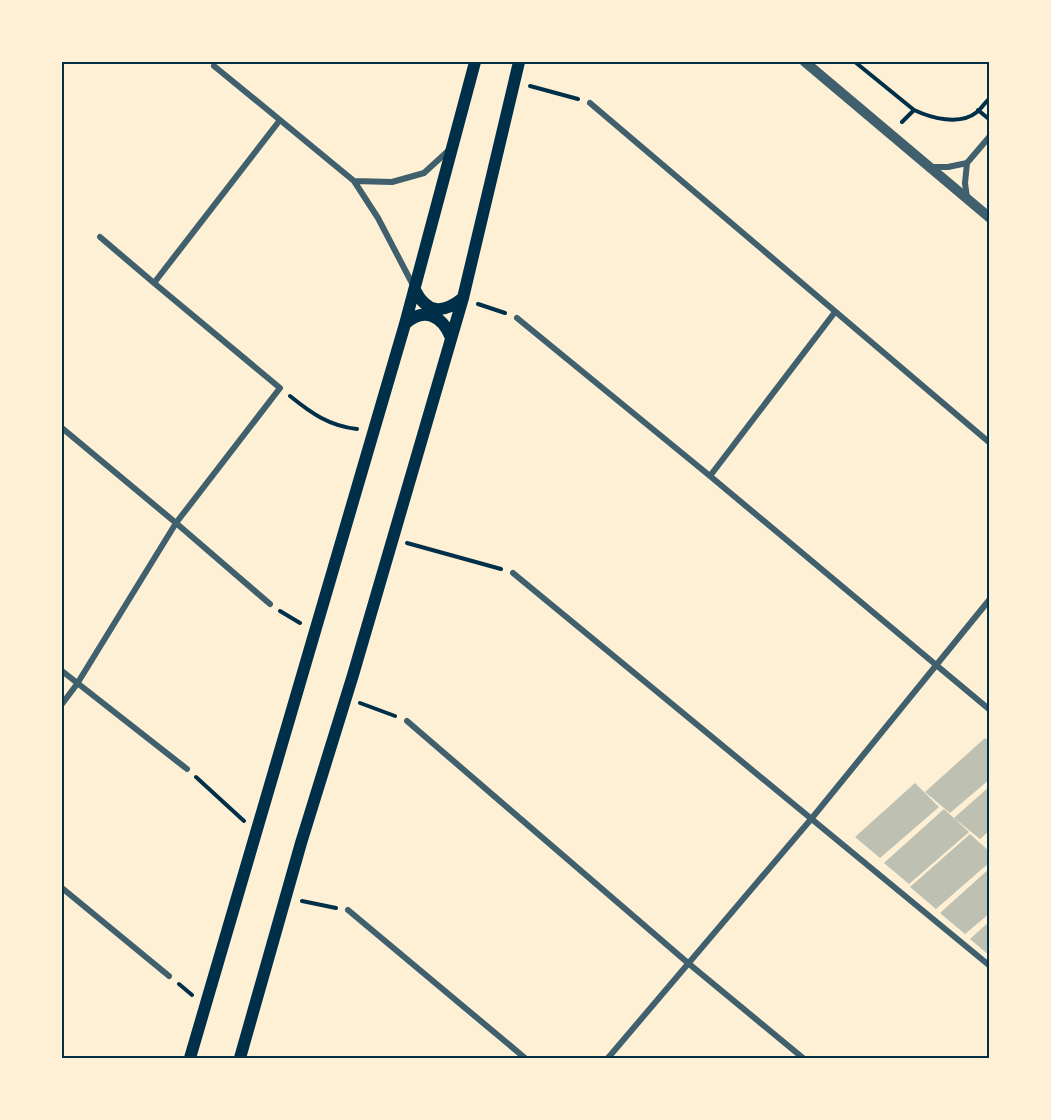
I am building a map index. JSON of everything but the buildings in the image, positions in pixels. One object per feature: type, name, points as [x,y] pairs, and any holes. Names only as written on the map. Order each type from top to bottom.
[{"type":"main road","points":[[190,1059],[415,290],[476,62]]},
{"type":"main road","points":[[240,1059],[463,298],[519,62]]},
{"type":"main road","points":[[415,290],[425,304],[440,310],[448,309],[463,298]]},
{"type":"main road","points":[[405,324],[421,314],[434,316],[445,325],[451,338]]},
{"type":"street","points":[[805,62],[990,218]]},
{"type":"street","points":[[214,66],[354,181],[378,218],[415,290]]},
{"type":"street","points":[[590,103],[990,443]]},
{"type":"street","points":[[154,284],[280,120]]},
{"type":"street","points":[[968,200],[965,183],[967,163],[990,136]]},
{"type":"street","points":[[354,181],[392,182],[424,173],[454,145]]},
{"type":"street","points":[[926,165],[948,167],[967,163]]},
{"type":"street","points":[[62,704],[77,684],[177,523],[280,388],[100,237]]},
{"type":"street","points":[[710,476],[835,312]]},
{"type":"street","points":[[517,318],[990,710]]},
{"type":"street","points":[[62,428],[270,604]]},
{"type":"street","points":[[513,573],[990,966]]},
{"type":"street","points":[[608,1059],[812,818],[990,599]]},
{"type":"street","points":[[62,671],[187,769]]},
{"type":"street","points":[[407,721],[803,1059]]},
{"type":"street","points":[[62,888],[169,976]]},
{"type":"street","points":[[348,910],[525,1059]]},
{"type":"path","points":[[855,62],[923,115],[952,120],[966,117],[978,110],[990,98]]},
{"type":"path","points":[[514,81],[590,103]]},
{"type":"path","points":[[978,110],[990,120]]},
{"type":"path","points":[[463,298],[517,318]]},
{"type":"path","points":[[280,388],[315,416],[346,428],[374,431]]},
{"type":"path","points":[[392,538],[513,573]]},
{"type":"path","points":[[270,604],[314,633]]},
{"type":"path","points":[[346,697],[407,721]]},
{"type":"path","points":[[187,769],[256,832]]},
{"type":"path","points":[[286,898],[348,910]]},
{"type":"path","points":[[169,976],[205,1006]]}]
